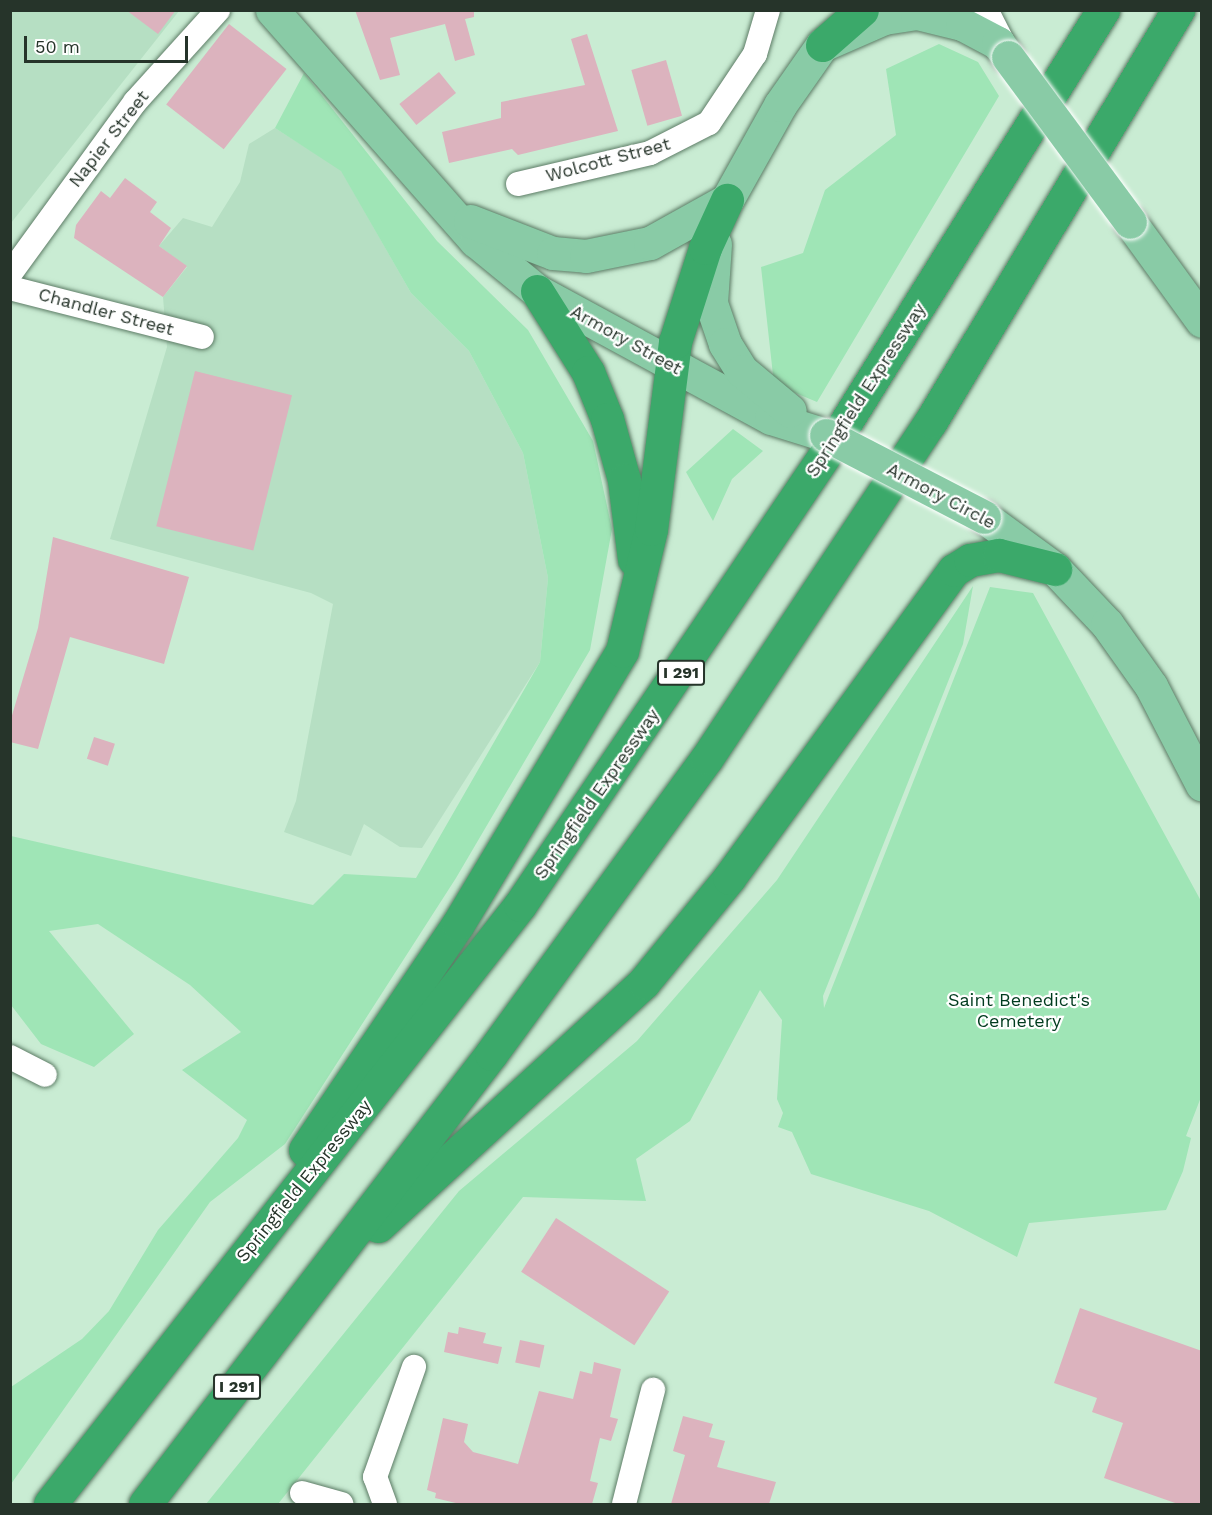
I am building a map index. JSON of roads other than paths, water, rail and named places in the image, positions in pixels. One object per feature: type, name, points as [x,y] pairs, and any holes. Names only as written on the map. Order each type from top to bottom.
[{"type":"highway","points":[[829,31],[862,10]]},
{"type":"highway","name":"Springfield Expressway","points":[[50,1504],[472,968],[652,715],[898,341],[1103,10]]},
{"type":"highway","name":"I 291","points":[[146,1504],[328,1269],[616,885],[757,684],[937,411],[1178,10]]},
{"type":"highway","points":[[209,1300],[531,806],[622,651],[651,529],[670,364],[724,208]]},
{"type":"highway","points":[[537,291],[588,372],[607,419],[634,535],[635,597]]},
{"type":"highway","points":[[328,1269],[644,982],[729,878],[954,570],[970,560],[999,555],[1055,569]]},
{"type":"main road","name":"Armory Street","points":[[272,10],[368,126],[476,241],[537,291],[670,364],[826,435]]},
{"type":"main road","points":[[981,10],[1003,50],[1202,321]]},
{"type":"main road","points":[[784,415],[742,371],[713,315],[709,289],[724,208],[780,105],[829,31],[917,13],[954,21],[1003,50]]},
{"type":"main road","name":"Armory Street","points":[[449,210],[497,235],[586,256],[650,243],[724,208]]},
{"type":"main road","name":"Armory Circle","points":[[826,435],[984,517],[1055,569],[1095,609],[1141,670],[1202,785]]},
{"type":"street","name":"Napier Street","points":[[10,274],[135,102],[218,10]]},
{"type":"street","name":"Wolcott Street","points":[[518,184],[650,153],[709,123],[755,54],[768,10]]},
{"type":"street","name":"Chandler Street","points":[[10,288],[202,337]]},
{"type":"street","points":[[10,1057],[45,1075]]},
{"type":"street","points":[[385,1504],[375,1478],[414,1367]]},
{"type":"street","points":[[624,1504],[653,1390]]},
{"type":"street","points":[[302,1493],[340,1504]]},
{"type":"park label","name":"Saint Benedict's Cemetery","points":[[1019,1011]]}]
